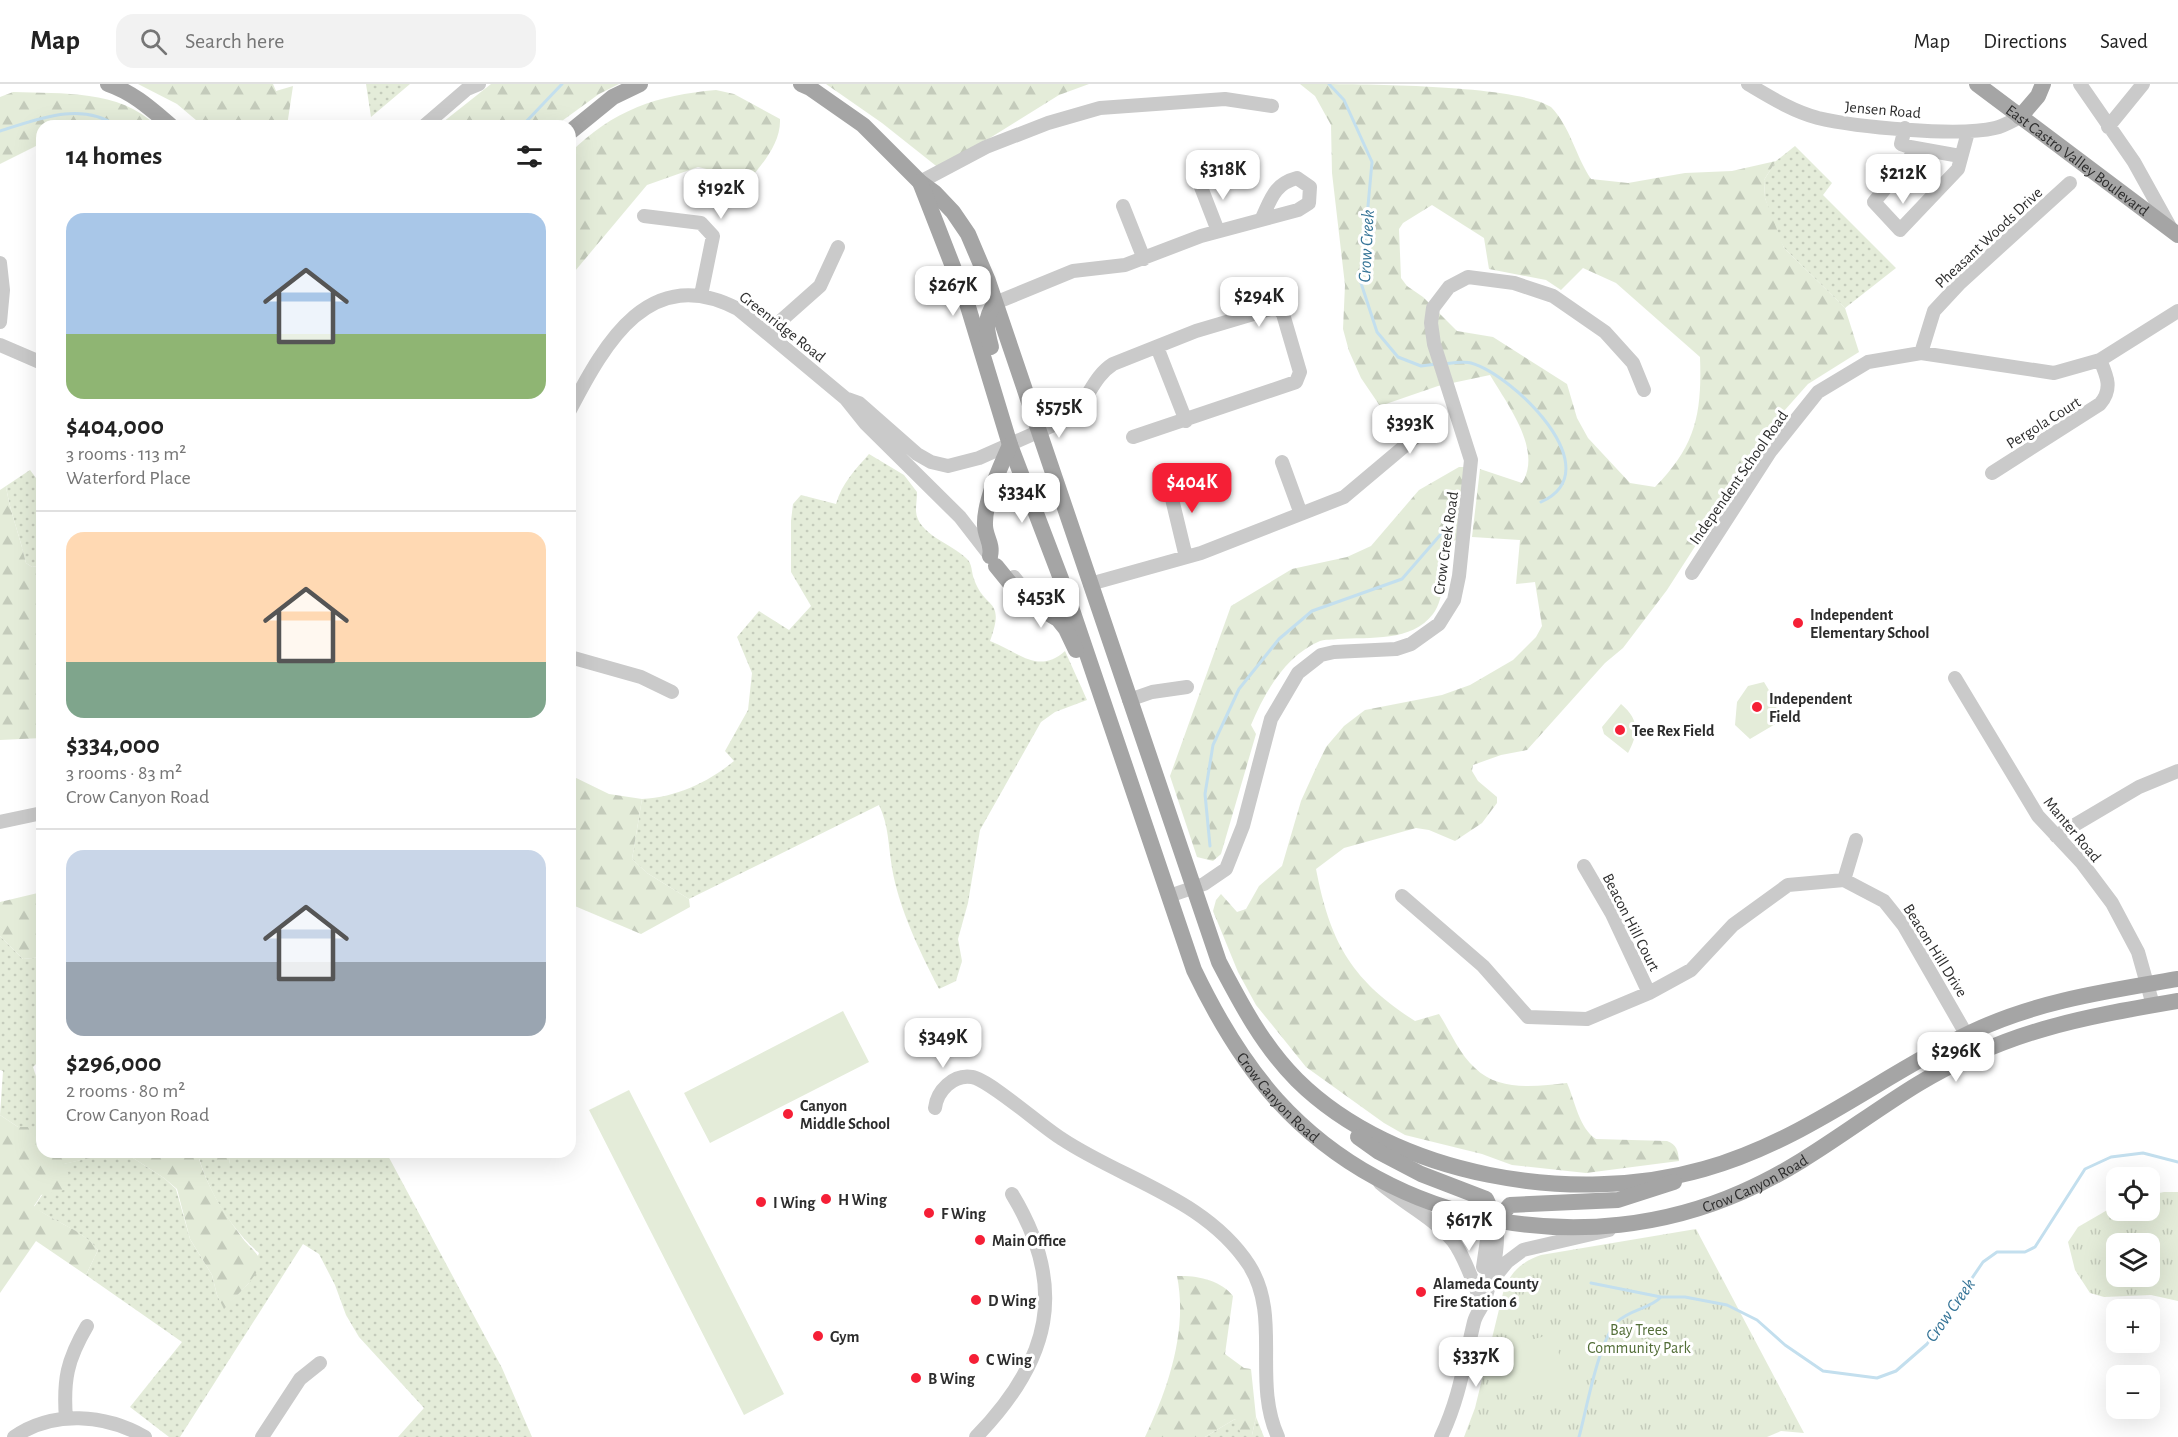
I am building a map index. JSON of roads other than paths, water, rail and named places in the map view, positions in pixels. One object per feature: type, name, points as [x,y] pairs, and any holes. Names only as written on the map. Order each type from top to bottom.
[{"type":"main road","points":[[108,84],[125,90],[164,120]]},
{"type":"main road","points":[[576,127],[613,97],[640,84]]},
{"type":"main road","name":"Crow Canyon Road","points":[[801,84],[863,125],[947,206],[968,234],[995,303],[1219,962],[1248,1016],[1284,1066],[1330,1107],[1372,1135],[1400,1148],[1461,1169],[1538,1183],[1605,1183],[1702,1170],[1792,1136],[1968,1034],[2009,1016],[2055,1002],[2178,979]]},
{"type":"main road","name":"East Castro Valley Boulevard","points":[[1977,84],[2175,232]]},
{"type":"main road","points":[[2020,117],[2038,96],[2043,84]]},
{"type":"main road","name":"Crow Canyon Road","points":[[920,182],[966,300],[1010,445],[1066,592],[1194,970],[1234,1045],[1263,1083],[1294,1118],[1339,1154],[1372,1175],[1427,1201],[1496,1221],[1530,1227],[1566,1229],[1634,1224],[1694,1209],[1743,1192],[1791,1167],[1919,1084],[1977,1053],[2057,1023],[2178,1001]]},
{"type":"main road","points":[[936,225],[954,250],[976,294],[995,303],[987,315],[985,328],[994,357],[988,373]]},
{"type":"main road","points":[[1010,445],[1001,463],[985,517],[985,531],[991,542],[993,561],[1022,598],[1058,619],[1066,629],[1084,667],[1098,688]]},
{"type":"main road","points":[[1066,592],[1090,584]]},
{"type":"main road","points":[[1330,1107],[1345,1128],[1379,1152],[1421,1174],[1485,1199],[1496,1221],[1510,1205],[1618,1200],[1655,1190],[1702,1170]]},
{"type":"street","points":[[431,120],[467,89],[479,84]]},
{"type":"street","name":"Jensen Road","points":[[1748,84],[1782,105],[1817,118],[1865,125],[1968,132],[1997,128],[2020,117]]},
{"type":"street","points":[[2080,84],[2134,162],[2175,232]]},
{"type":"street","points":[[2108,127],[2143,84]]},
{"type":"street","points":[[920,182],[986,147],[1048,123],[1100,108],[1225,99],[1272,106]]},
{"type":"street","points":[[1905,128],[1901,144],[1960,156]]},
{"type":"street","points":[[1910,147],[1912,156],[1874,202],[1900,231],[1958,169],[1968,132]]},
{"type":"street","points":[[1199,182],[1218,231]]},
{"type":"street","name":"Pheasant Woods Drive","points":[[1921,353],[1934,310],[1960,283],[2070,183]]},
{"type":"street","points":[[1123,206],[1144,259]]},
{"type":"street","points":[[644,216],[701,223],[708,228],[712,236],[701,295]]},
{"type":"street","points":[[995,303],[1073,271],[1108,268],[1144,259],[1218,231],[1262,218]]},
{"type":"street","points":[[767,333],[820,286],[838,247]]},
{"type":"street","points":[[0,263],[3,290],[0,322]]},
{"type":"street","name":"Crow Creek Road","points":[[1168,896],[1215,879],[1226,868],[1243,826],[1271,719],[1298,673],[1321,655],[1396,648],[1411,644],[1439,624],[1454,600],[1459,576],[1471,460],[1434,344],[1431,323],[1433,308],[1449,287],[1468,277],[1514,283],[1553,296],[1605,332],[1633,363],[1644,390]]},
{"type":"street","name":"Greenridge Road","points":[[576,398],[592,367],[611,340],[639,311],[674,295],[701,295],[719,299],[738,309],[845,398],[865,423],[960,517],[993,561],[1010,572],[1030,593],[1040,597],[1066,592]]},
{"type":"street","name":"Greenridge Road","points":[[845,398],[859,403],[917,454],[931,462],[959,465],[1010,445],[1071,416],[1080,408],[1105,369],[1196,331],[1277,307],[1283,314],[1300,372],[1296,382],[1186,421]]},
{"type":"street","name":"Independent School Road","points":[[1692,573],[1770,452],[1818,392],[1868,362],[1921,353],[2055,373],[2100,360],[2178,310]]},
{"type":"street","points":[[0,345],[36,360]]},
{"type":"street","points":[[1133,437],[1186,421],[1157,347]]},
{"type":"street","name":"Pergola Court","points":[[1992,473],[2100,404],[2107,393],[2108,384],[2100,360]]},
{"type":"street","points":[[1090,584],[1186,557],[1344,497],[1413,439]]},
{"type":"street","points":[[1282,462],[1301,514]]},
{"type":"street","points":[[1167,478],[1186,557]]},
{"type":"street","points":[[576,659],[641,677],[672,692]]},
{"type":"street","name":"Manter Road","points":[[1956,678],[2038,816],[2082,863],[2112,903],[2138,952],[2149,984],[2153,1005]]},
{"type":"street","points":[[1129,700],[1152,692],[1187,687]]},
{"type":"street","points":[[2056,836],[2139,787],[2178,771]]},
{"type":"street","points":[[0,822],[36,814]]},
{"type":"street","points":[[1402,896],[1483,966],[1528,1017],[1587,1019],[1649,993],[1691,970],[1733,925],[1788,885],[1844,880],[1856,840]]},
{"type":"street","name":"Beacon Hill Court","points":[[1584,866],[1612,914],[1649,993]]},
{"type":"street","name":"Beacon Hill Drive","points":[[1844,880],[1884,901],[1904,926],[1977,1053]]},
{"type":"street","points":[[935,1108],[940,1092],[947,1084],[967,1077],[981,1081],[1063,1141],[1166,1194],[1222,1233],[1249,1265],[1261,1291],[1266,1317],[1265,1387],[1278,1437]]},
{"type":"street","points":[[1372,1175],[1398,1199],[1428,1218],[1453,1242],[1482,1297]]},
{"type":"street","points":[[976,1437],[1016,1390],[1029,1368],[1041,1335],[1044,1317],[1045,1281],[1037,1245],[1025,1215],[1012,1194]]},
{"type":"street","points":[[1441,1437],[1459,1390],[1482,1297],[1488,1233],[1496,1221]]},
{"type":"street","points":[[1482,1297],[1507,1262],[1523,1250],[1634,1224]]},
{"type":"street","points":[[66,1419],[63,1387],[71,1354],[87,1326]]},
{"type":"street","points":[[262,1437],[300,1379],[320,1363]]},
{"type":"street","points":[[14,1437],[34,1426],[66,1419],[94,1419],[118,1423],[145,1437]]},
{"type":"waterway","name":"Crow Creek","points":[[528,120],[562,84]]},
{"type":"waterway","name":"Crow Creek","points":[[1329,84],[1344,100],[1372,162],[1361,283],[1377,332],[1398,357],[1421,366],[1437,364]]},
{"type":"waterway","name":"Crow Creek","points":[[37,120],[74,113],[105,120]]},
{"type":"waterway","name":"Crow Creek","points":[[0,131],[36,120]]},
{"type":"waterway","name":"Crow Creek","points":[[1444,364],[1468,362],[1489,371],[1510,385],[1548,425],[1561,447],[1566,468],[1560,487],[1541,502]]},
{"type":"waterway","name":"Crow Creek","points":[[1210,846],[1205,794],[1213,745],[1239,689],[1279,639],[1312,611],[1402,579],[1448,526]]},
{"type":"waterway","name":"Crow Creek","points":[[1591,1283],[1661,1297],[1685,1297],[1727,1305],[1757,1320],[1785,1345],[1823,1371],[1877,1378],[1896,1371],[1927,1344],[1983,1262],[1997,1252],[2025,1252],[2035,1247],[2085,1169],[2111,1157],[2143,1153],[2178,1162]]},
{"type":"waterway","points":[[1579,1437],[1599,1360],[1610,1331],[1622,1318],[1661,1297]]},
{"type":"place","name":"Independent Elementary School","points":[[1798,623]]},
{"type":"place","name":"Independent Field","points":[[1757,707]]},
{"type":"place","name":"Tee Rex Field","points":[[1620,730]]},
{"type":"place","name":"Canyon Middle School","points":[[788,1114]]},
{"type":"place","name":"H Wing","points":[[826,1199]]},
{"type":"place","name":"I Wing","points":[[761,1202]]},
{"type":"place","name":"F Wing","points":[[929,1213]]},
{"type":"place","name":"Main Office","points":[[980,1240]]},
{"type":"place","name":"Alameda County Fire Station 6","points":[[1421,1292]]},
{"type":"place","name":"D Wing","points":[[976,1300]]},
{"type":"place","name":"Gym","points":[[818,1336]]},
{"type":"place","name":"C Wing","points":[[974,1359]]},
{"type":"place","name":"B Wing","points":[[916,1378]]},
{"type":"park label","name":"Bay Trees Community Park","points":[[1639,1338]]}]
